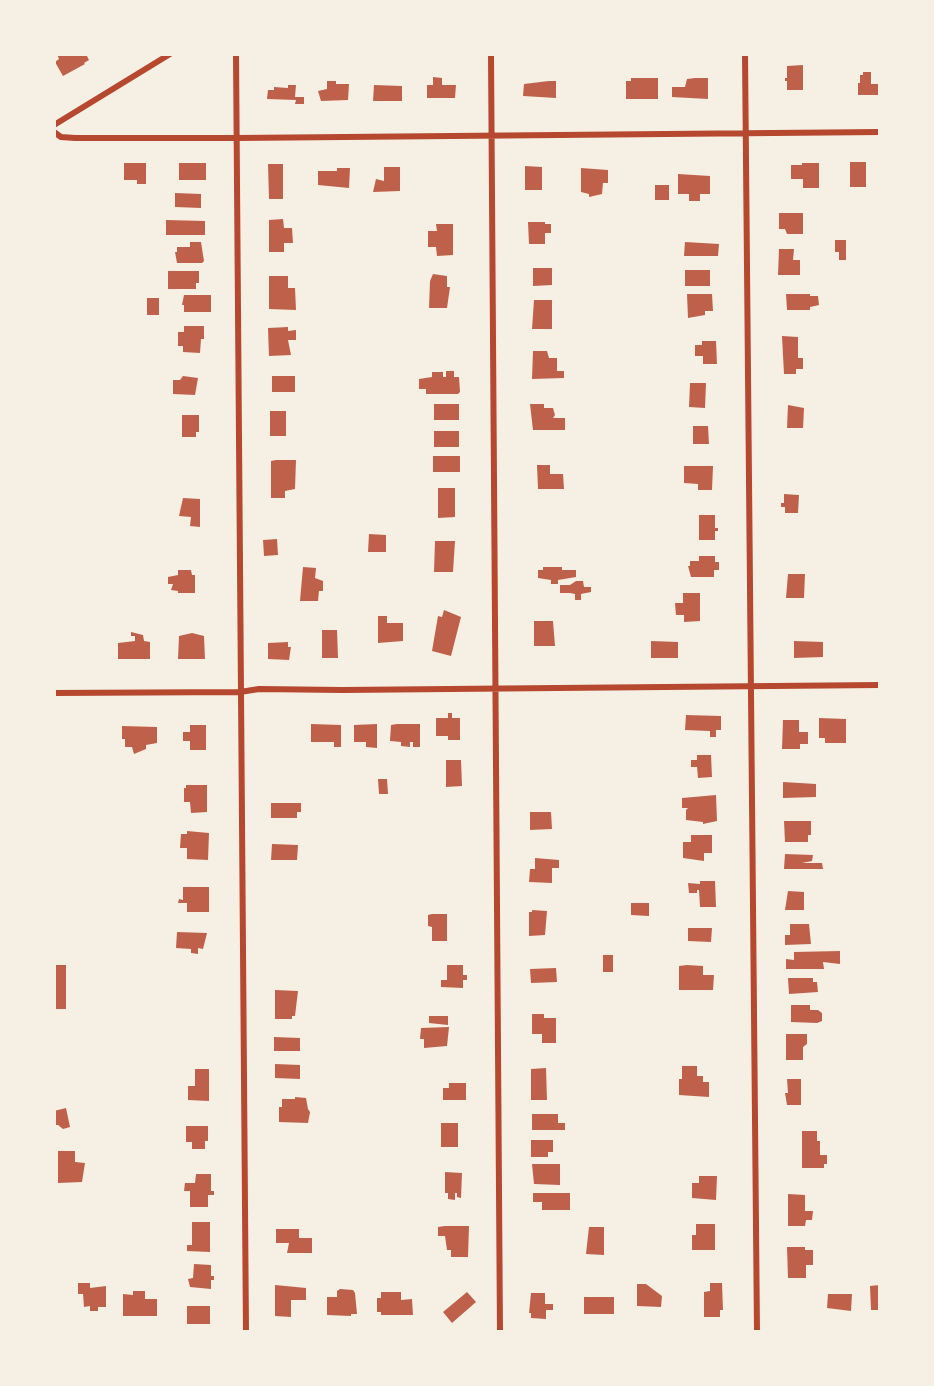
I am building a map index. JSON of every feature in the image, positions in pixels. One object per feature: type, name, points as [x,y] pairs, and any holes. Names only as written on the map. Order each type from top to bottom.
[{"type":"street","points":[[54,125],[170,54]]},
{"type":"street","points":[[236,54],[246,1332]]},
{"type":"street","points":[[491,54],[500,1332]]},
{"type":"street","points":[[745,54],[757,1332]]},
{"type":"street","points":[[54,132],[61,137],[75,138],[880,132]]},
{"type":"street","points":[[54,693],[880,685]]},
{"type":"building","points":[[57,54],[86,54],[89,60],[63,76],[55,62],[59,59]]},
{"type":"building","points":[[803,65],[803,90],[787,90],[787,66]]},
{"type":"building","points":[[863,72],[871,72],[871,84],[880,84],[880,95],[858,95],[858,83]]},
{"type":"building","points":[[433,77],[442,78],[442,85],[456,85],[455,98],[427,98],[427,85],[433,85]]},
{"type":"building","points":[[631,78],[658,78],[658,99],[626,99],[626,81],[631,81]]},
{"type":"building","points":[[708,78],[708,99],[672,97],[672,87],[685,87],[687,79]]},
{"type":"building","points":[[327,81],[349,84],[348,100],[321,101],[318,91],[327,89]]},
{"type":"building","points":[[556,81],[556,98],[523,96],[524,84]]},
{"type":"building","points":[[288,85],[296,85],[295,97],[304,97],[304,104],[295,104],[296,100],[267,99],[268,90],[274,90],[274,87],[288,88]]},
{"type":"building","points":[[374,85],[402,86],[402,101],[373,101]]},
{"type":"building","points":[[850,162],[866,162],[866,187],[850,187]]},
{"type":"building","points":[[124,163],[146,163],[146,184],[137,184],[137,180],[124,180]]},
{"type":"building","points":[[179,163],[206,163],[206,180],[179,180]]},
{"type":"building","points":[[819,163],[819,188],[803,188],[803,179],[791,179],[791,165]]},
{"type":"building","points":[[268,164],[283,164],[283,199],[269,199]]},
{"type":"building","points":[[525,166],[542,167],[542,190],[525,190]]},
{"type":"building","points":[[384,167],[400,167],[400,191],[373,192],[376,179],[384,181]]},
{"type":"building","points":[[337,168],[350,168],[349,188],[318,185],[318,171],[337,171]]},
{"type":"building","points":[[581,168],[608,170],[608,183],[603,183],[602,194],[589,197],[589,194],[581,192]]},
{"type":"building","points":[[678,174],[710,176],[710,194],[700,194],[700,201],[689,201],[689,194],[678,194]]},
{"type":"building","points":[[655,185],[669,185],[669,200],[655,200]]},
{"type":"building","points":[[175,193],[201,194],[201,208],[175,207]]},
{"type":"building","points":[[779,213],[803,213],[803,234],[787,234],[785,229],[779,229]]},
{"type":"building","points":[[283,219],[284,228],[292,228],[293,243],[284,243],[284,252],[269,252],[269,220]]},
{"type":"building","points":[[166,220],[205,221],[205,235],[166,235]]},
{"type":"building","points":[[528,222],[551,224],[551,233],[545,233],[545,244],[529,244]]},
{"type":"building","points":[[436,224],[453,224],[453,255],[437,256],[436,247],[428,247],[428,231],[437,231]]},
{"type":"building","points":[[835,240],[846,240],[846,260],[839,260],[839,252],[835,252]]},
{"type":"building","points":[[190,242],[201,242],[204,261],[177,263],[177,247],[190,247]]},
{"type":"building","points":[[685,242],[719,244],[718,256],[684,256]]},
{"type":"building","points":[[779,249],[794,249],[793,260],[800,260],[800,275],[778,275]]},
{"type":"building","points":[[533,268],[552,268],[552,285],[533,286]]},
{"type":"building","points":[[685,270],[710,270],[710,286],[685,286]]},
{"type":"building","points":[[168,271],[199,271],[196,289],[168,289]]},
{"type":"building","points":[[433,274],[447,276],[447,287],[450,287],[447,308],[429,308],[430,281]]},
{"type":"building","points":[[269,276],[288,276],[288,288],[295,288],[296,310],[269,309]]},
{"type":"building","points":[[687,294],[712,294],[713,311],[705,311],[705,315],[688,318]]},
{"type":"building","points":[[786,294],[818,296],[819,305],[810,307],[810,310],[787,310]]},
{"type":"building","points":[[184,295],[211,295],[211,312],[184,312]]},
{"type":"building","points":[[147,298],[159,298],[159,315],[147,315]]},
{"type":"building","points":[[534,300],[552,300],[552,329],[532,329]]},
{"type":"building","points":[[184,326],[204,326],[200,353],[183,352],[183,346],[178,346],[178,332],[184,332]]},
{"type":"building","points":[[288,327],[288,331],[296,330],[296,340],[288,340],[291,355],[269,356],[268,328]]},
{"type":"building","points":[[782,336],[798,337],[798,358],[803,358],[803,369],[796,369],[796,374],[784,374]]},
{"type":"building","points":[[702,341],[716,341],[717,364],[703,364],[703,356],[695,356],[695,345],[702,345]]},
{"type":"building","points":[[533,351],[547,351],[549,358],[557,358],[557,371],[564,371],[564,378],[532,379]]},
{"type":"building","points":[[446,371],[454,371],[454,377],[459,377],[458,394],[426,394],[426,389],[419,389],[419,379],[432,377],[432,372],[443,372],[443,377],[446,377]]},
{"type":"building","points":[[183,376],[198,378],[195,395],[173,394],[173,380],[180,380]]},
{"type":"building","points":[[272,376],[295,376],[295,392],[272,392]]},
{"type":"building","points":[[690,383],[706,383],[705,408],[689,407]]},
{"type":"building","points":[[434,404],[459,404],[459,420],[434,420]]},
{"type":"building","points":[[530,404],[544,404],[544,408],[553,408],[553,418],[565,418],[565,430],[533,430]]},
{"type":"building","points":[[788,405],[804,408],[803,428],[787,428]]},
{"type":"building","points":[[270,411],[286,411],[286,436],[270,436]]},
{"type":"building","points":[[182,415],[199,415],[199,432],[196,432],[196,437],[182,437]]},
{"type":"building","points":[[693,426],[708,426],[709,444],[693,444]]},
{"type":"building","points":[[434,431],[459,431],[459,447],[434,447]]},
{"type":"building","points":[[433,456],[460,456],[460,472],[433,472]]},
{"type":"building","points":[[296,460],[295,489],[285,491],[285,498],[271,498],[271,461]]},
{"type":"building","points":[[537,465],[550,465],[550,474],[563,474],[564,489],[538,489]]},
{"type":"building","points":[[684,466],[713,466],[712,490],[698,490],[698,484],[684,483]]},
{"type":"building","points":[[438,488],[455,488],[455,517],[438,518]]},
{"type":"building","points":[[784,494],[799,495],[798,513],[785,513],[785,507],[781,507]]},
{"type":"building","points":[[183,498],[200,499],[200,527],[190,526],[191,517],[179,516]]},
{"type":"building","points":[[699,515],[715,515],[715,528],[718,528],[718,531],[715,531],[715,540],[699,540]]},
{"type":"building","points":[[369,534],[386,535],[386,552],[368,552]]},
{"type":"building","points":[[277,539],[278,555],[264,556],[263,540]]},
{"type":"building","points":[[435,541],[455,541],[453,572],[434,572]]},
{"type":"building","points":[[699,556],[715,556],[715,562],[719,562],[719,570],[714,570],[714,577],[691,577],[688,566],[690,561],[699,561]]},
{"type":"building","points":[[303,567],[316,568],[315,578],[323,581],[323,591],[319,591],[318,601],[300,601]]},
{"type":"building","points":[[543,567],[576,570],[576,577],[551,584],[551,580],[538,578],[538,570],[543,570]]},
{"type":"building","points":[[178,570],[191,570],[192,575],[195,575],[195,593],[178,593],[171,590],[173,584],[168,584],[168,577],[178,575]]},
{"type":"building","points":[[788,574],[805,574],[804,598],[786,598]]},
{"type":"building","points":[[583,581],[584,587],[591,587],[591,592],[581,594],[581,600],[575,600],[575,594],[560,593],[560,585],[570,585]]},
{"type":"building","points":[[683,593],[700,593],[700,621],[684,622],[684,615],[676,615],[675,603],[683,603]]},
{"type":"building","points":[[444,610],[461,617],[451,656],[432,651],[438,616],[442,617]]},
{"type":"building","points":[[378,616],[387,616],[387,623],[403,623],[403,641],[378,643]]},
{"type":"building","points":[[534,621],[553,621],[555,646],[534,646]]},
{"type":"building","points":[[322,630],[337,630],[338,658],[322,658]]},
{"type":"building","points":[[131,632],[143,635],[144,641],[150,642],[150,659],[118,659],[118,643],[135,641]]},
{"type":"building","points":[[192,633],[204,636],[205,659],[178,659],[179,636]]},
{"type":"building","points":[[651,641],[678,642],[678,658],[651,658]]},
{"type":"building","points":[[794,641],[823,642],[823,657],[794,658]]},
{"type":"building","points":[[288,642],[288,647],[291,647],[289,660],[268,659],[268,643]]},
{"type":"building","points":[[448,713],[452,713],[452,718],[460,718],[460,740],[436,736],[436,718],[448,718]]},
{"type":"building","points":[[686,715],[721,716],[721,730],[716,730],[716,737],[710,737],[710,731],[685,730]]},
{"type":"building","points":[[819,718],[846,719],[846,743],[825,743],[825,738],[819,738]]},
{"type":"building","points":[[783,720],[799,720],[799,732],[808,732],[808,744],[800,744],[800,749],[782,749]]},
{"type":"building","points":[[311,724],[341,725],[341,747],[334,747],[334,742],[311,742]]},
{"type":"building","points":[[377,724],[377,748],[366,747],[366,742],[354,742],[354,725]]},
{"type":"building","points":[[420,724],[420,747],[413,747],[413,742],[410,742],[410,747],[401,746],[401,742],[390,741],[391,725]]},
{"type":"building","points":[[190,725],[206,725],[206,750],[190,750],[190,741],[183,741],[183,732],[190,732]]},
{"type":"building","points":[[122,726],[157,727],[157,743],[146,745],[146,749],[134,754],[132,747],[125,747]]},
{"type":"building","points":[[697,755],[711,755],[712,777],[698,778],[697,767],[691,767],[691,760],[697,760]]},
{"type":"building","points":[[446,760],[461,760],[462,786],[446,787]]},
{"type":"building","points":[[378,779],[387,779],[388,794],[379,794]]},
{"type":"building","points":[[783,782],[816,784],[816,797],[783,798]]},
{"type":"building","points":[[186,785],[207,785],[207,812],[191,813],[190,802],[184,802]]},
{"type":"building","points":[[716,795],[717,821],[703,824],[686,820],[688,808],[682,808],[682,798]]},
{"type":"building","points":[[271,803],[301,803],[301,812],[297,812],[297,818],[271,818]]},
{"type":"building","points":[[530,812],[551,812],[552,829],[530,830]]},
{"type":"building","points":[[784,821],[811,821],[808,842],[785,842]]},
{"type":"building","points":[[187,831],[209,833],[208,860],[187,859],[187,848],[180,848],[181,834],[187,834]]},
{"type":"building","points":[[691,835],[712,835],[712,853],[704,853],[704,861],[683,858],[683,842],[691,842]]},
{"type":"building","points":[[272,844],[298,845],[297,860],[271,860]]},
{"type":"building","points":[[785,854],[813,855],[812,861],[802,863],[822,863],[823,869],[784,869]]},
{"type":"building","points":[[535,858],[559,860],[559,868],[552,868],[552,883],[529,882],[530,869],[535,869]]},
{"type":"building","points":[[700,881],[715,881],[716,907],[700,907],[699,890],[697,893],[689,893],[688,883],[700,884]]},
{"type":"building","points":[[183,887],[209,887],[209,912],[187,912],[187,903],[178,903],[179,899],[183,900]]},
{"type":"building","points":[[788,891],[804,892],[804,910],[785,910]]},
{"type":"building","points":[[631,903],[649,903],[649,916],[631,915]]},
{"type":"building","points":[[547,911],[545,935],[529,936],[529,912]]},
{"type":"building","points":[[447,914],[447,941],[432,941],[432,927],[428,926],[428,915]]},
{"type":"building","points":[[790,924],[809,924],[811,944],[785,945],[785,935],[790,935]]},
{"type":"building","points":[[688,928],[712,928],[711,942],[688,941]]},
{"type":"building","points":[[177,932],[207,933],[203,949],[198,948],[198,954],[191,953],[191,949],[176,948]]},
{"type":"building","points":[[840,951],[840,964],[823,962],[824,969],[786,969],[786,959],[794,960],[794,952]]},
{"type":"building","points":[[603,955],[613,955],[613,972],[603,972]]},
{"type":"building","points":[[54,965],[66,965],[66,1009],[54,1009]]},
{"type":"building","points":[[447,965],[463,965],[463,975],[467,975],[467,980],[463,980],[463,988],[441,987],[441,980],[447,980]]},
{"type":"building","points":[[679,966],[703,966],[703,975],[714,975],[713,990],[679,990]]},
{"type":"building","points":[[556,968],[557,982],[531,983],[530,969]]},
{"type":"building","points":[[788,978],[813,978],[813,982],[817,982],[818,992],[789,994]]},
{"type":"building","points":[[275,990],[298,991],[295,1016],[292,1016],[292,1019],[275,1019]]},
{"type":"building","points":[[791,1005],[810,1005],[810,1010],[822,1013],[822,1021],[791,1022]]},
{"type":"building","points":[[532,1014],[556,1018],[556,1043],[542,1043],[542,1034],[532,1034]]},
{"type":"building","points":[[429,1016],[448,1016],[448,1025],[429,1023]]},
{"type":"building","points":[[449,1027],[447,1046],[424,1048],[424,1039],[420,1039],[421,1028]]},
{"type":"building","points":[[786,1034],[807,1034],[803,1060],[786,1060]]},
{"type":"building","points":[[274,1037],[300,1038],[300,1051],[274,1051]]},
{"type":"building","points":[[275,1064],[300,1065],[300,1079],[275,1078]]},
{"type":"building","points":[[682,1066],[697,1066],[697,1076],[703,1076],[703,1082],[709,1082],[709,1097],[679,1095]]},
{"type":"building","points":[[546,1068],[547,1100],[531,1100],[531,1069]]},
{"type":"building","points":[[195,1069],[209,1069],[209,1101],[188,1100],[188,1086],[195,1086]]},
{"type":"building","points":[[787,1079],[801,1079],[801,1105],[787,1105]]},
{"type":"building","points":[[449,1083],[466,1083],[466,1100],[443,1100],[443,1088],[449,1088]]},
{"type":"building","points":[[306,1098],[310,1112],[308,1123],[279,1122],[282,1099]]},
{"type":"building","points":[[66,1108],[70,1127],[63,1129],[54,1125],[54,1111]]},
{"type":"building","points":[[532,1114],[558,1114],[558,1123],[565,1123],[565,1130],[532,1130]]},
{"type":"building","points":[[441,1123],[458,1123],[458,1147],[441,1147]]},
{"type":"building","points":[[186,1126],[208,1126],[205,1149],[192,1149],[192,1142],[186,1142]]},
{"type":"building","points":[[802,1131],[817,1131],[820,1155],[827,1155],[824,1168],[802,1168]]},
{"type":"building","points":[[531,1140],[553,1140],[553,1152],[548,1152],[548,1157],[531,1157]]},
{"type":"building","points":[[58,1151],[75,1151],[75,1162],[85,1163],[82,1182],[58,1183]]},
{"type":"building","points":[[532,1164],[560,1164],[560,1185],[534,1184]]},
{"type":"building","points":[[445,1172],[462,1173],[461,1198],[455,1193],[455,1200],[448,1199],[448,1193],[445,1193]]},
{"type":"building","points":[[196,1174],[211,1174],[211,1191],[214,1191],[214,1195],[208,1195],[208,1207],[190,1207],[190,1191],[184,1191],[185,1183],[195,1183]]},
{"type":"building","points":[[699,1176],[717,1176],[716,1200],[692,1198],[692,1183],[699,1183]]},
{"type":"building","points":[[533,1193],[570,1193],[570,1210],[542,1210],[542,1202],[533,1202]]},
{"type":"building","points":[[788,1194],[805,1195],[805,1211],[813,1211],[812,1220],[806,1220],[805,1226],[788,1226]]},
{"type":"building","points":[[192,1222],[210,1222],[210,1252],[187,1251],[187,1245],[192,1245]]},
{"type":"building","points":[[696,1224],[715,1224],[715,1250],[692,1250],[692,1235],[696,1235]]},
{"type":"building","points":[[469,1226],[468,1257],[451,1257],[445,1236],[438,1236],[438,1227]]},
{"type":"building","points":[[589,1227],[604,1227],[604,1255],[586,1254]]},
{"type":"building","points":[[276,1229],[299,1229],[299,1238],[312,1238],[312,1253],[287,1253],[289,1243],[276,1243]]},
{"type":"building","points":[[787,1247],[813,1250],[813,1265],[806,1265],[806,1278],[788,1278]]},
{"type":"building","points":[[194,1264],[211,1265],[211,1276],[214,1276],[214,1280],[211,1280],[211,1289],[190,1287],[188,1279],[193,1278]]},
{"type":"building","points":[[78,1283],[90,1283],[90,1288],[106,1286],[106,1307],[90,1311],[90,1306],[84,1307],[83,1294],[78,1294]]},
{"type":"building","points":[[710,1283],[722,1283],[723,1310],[720,1310],[720,1317],[704,1317],[704,1292],[710,1291]]},
{"type":"building","points":[[637,1284],[646,1284],[662,1296],[661,1307],[637,1306]]},
{"type":"building","points":[[275,1285],[306,1288],[306,1300],[291,1300],[291,1317],[275,1316]]},
{"type":"building","points":[[880,1285],[880,1310],[871,1310],[870,1286]]},
{"type":"building","points":[[353,1290],[357,1314],[327,1315],[327,1297],[337,1297],[337,1291]]},
{"type":"building","points":[[133,1291],[145,1291],[145,1299],[157,1299],[157,1316],[123,1316],[123,1294],[133,1295]]},
{"type":"building","points":[[381,1292],[401,1292],[401,1300],[412,1299],[413,1315],[381,1315],[381,1312],[377,1312],[377,1298],[381,1298]]},
{"type":"building","points":[[467,1292],[476,1302],[452,1323],[443,1312]]},
{"type":"building","points":[[531,1293],[545,1293],[545,1304],[553,1304],[553,1310],[546,1310],[546,1319],[531,1318]]},
{"type":"building","points":[[828,1294],[852,1294],[851,1311],[827,1308]]},
{"type":"building","points":[[584,1297],[614,1297],[614,1314],[584,1314]]},
{"type":"building","points":[[187,1306],[210,1306],[210,1324],[187,1324]]}]
